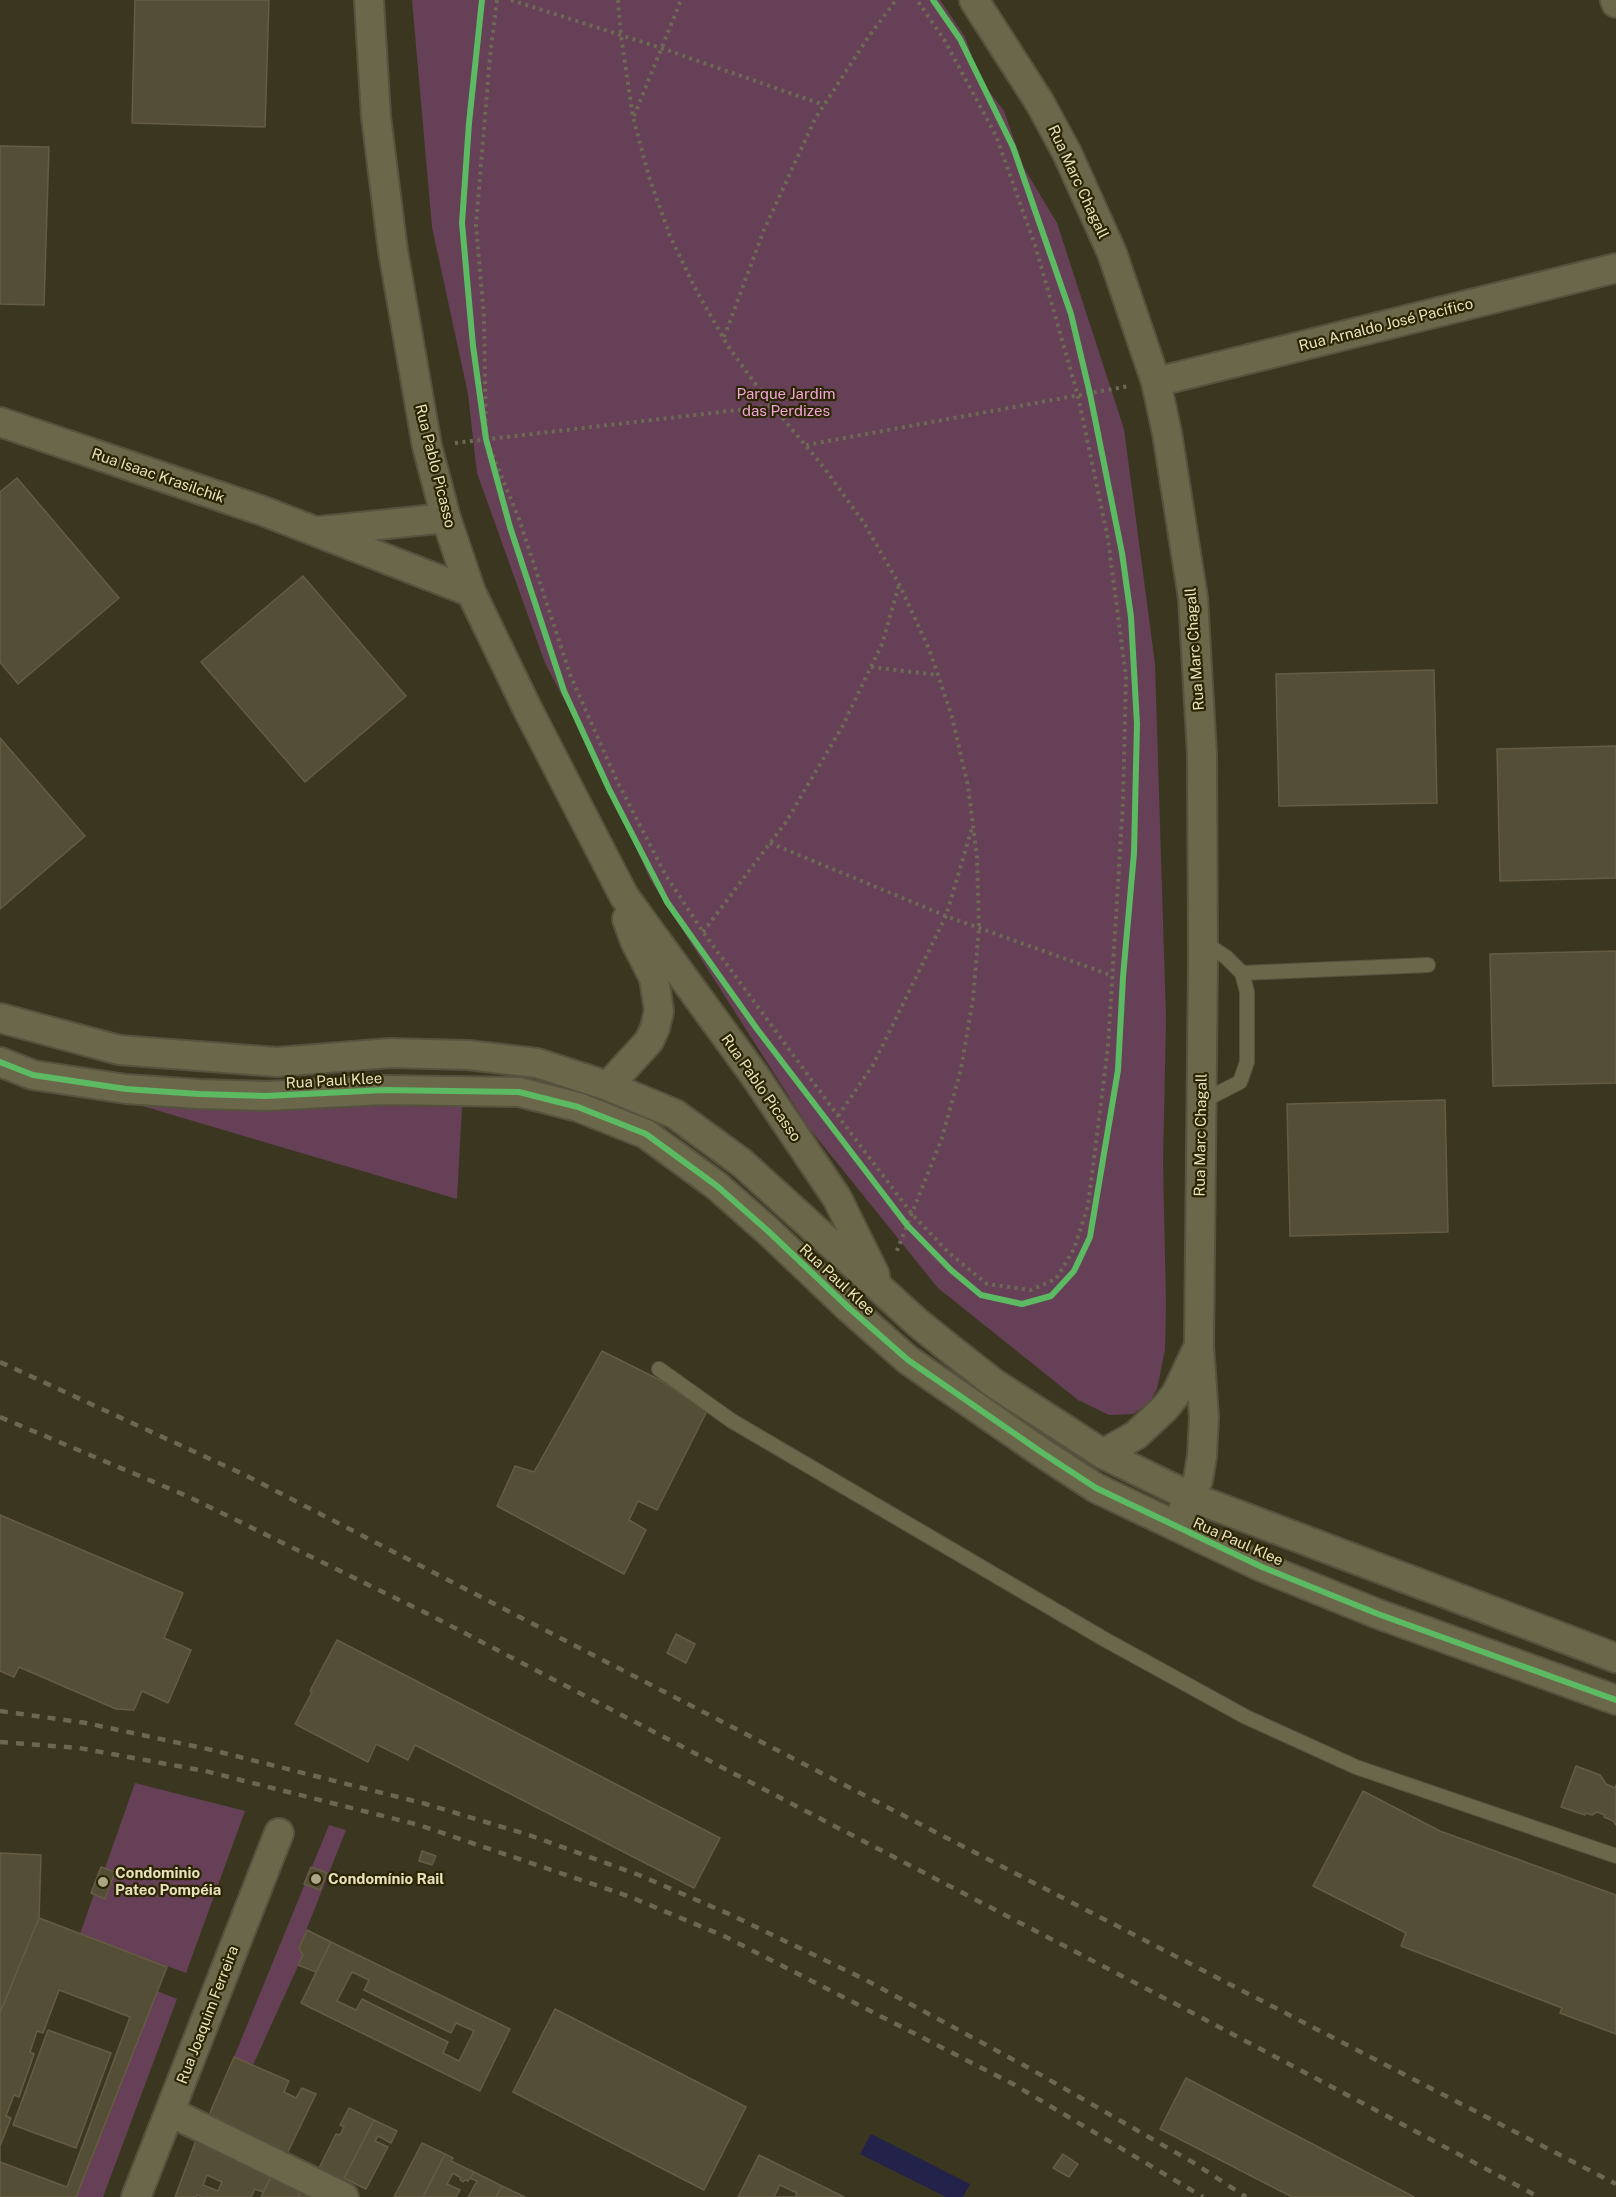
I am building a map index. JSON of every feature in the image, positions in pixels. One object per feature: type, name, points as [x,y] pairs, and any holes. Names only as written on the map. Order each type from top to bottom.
[{"type":"street","name":"Rua Pablo Picasso","points":[[369,0],[376,117],[393,251],[428,446],[446,518],[471,592],[528,710],[624,896],[754,1076],[837,1198],[882,1289]]},
{"type":"street","name":"Rua Marc Chagall","points":[[974,0],[1040,103],[1067,153],[1112,253],[1156,381],[1167,433],[1193,598],[1202,754],[1203,942],[1199,1345],[1204,1427],[1198,1480],[1176,1526]]},
{"type":"street","name":"Rua Arnaldo José Pacífico","points":[[1156,381],[1616,268]]},
{"type":"street","name":"Rua Isaac Krasilchik","points":[[0,422],[263,511],[471,592]]},
{"type":"street","name":"Rua Isaac Krasilchik","points":[[314,531],[446,518]]},
{"type":"street","name":"Rua Pablo Picasso","points":[[608,1086],[649,1041],[655,1028],[658,1011],[654,978],[628,923],[624,896]]},
{"type":"street","name":"Rua Paul Klee","points":[[0,1018],[119,1050],[277,1062],[390,1053],[468,1055],[537,1063],[608,1086],[675,1114],[742,1163],[918,1323],[995,1384],[1103,1454],[1191,1497],[1616,1658]]},
{"type":"street","name":"Rua Paul Klee","points":[[0,1062],[33,1075],[126,1089],[199,1094],[266,1096],[384,1090],[519,1092],[578,1107],[616,1122],[646,1134],[717,1186],[768,1230],[849,1308],[908,1360],[1096,1488],[1262,1567],[1378,1614],[1616,1700]]},
{"type":"street","name":"Rua Marc Chagall","points":[[1103,1454],[1136,1435],[1165,1408],[1176,1395],[1199,1345]]},
{"type":"street","name":"Rua Joaquim Ferreira","points":[[136,2197],[279,1833]]},
{"type":"street","points":[[170,2112],[344,2197]]},
{"type":"lane","points":[[1201,1102],[1240,1082],[1247,1062],[1247,992],[1242,973],[1226,957],[1203,942]]},
{"type":"lane","points":[[1242,973],[1428,965]]},
{"type":"lane","points":[[659,1369],[732,1421],[1104,1639],[1246,1717],[1356,1767],[1616,1856]]},
{"type":"path","points":[[497,0],[476,225],[484,317],[486,439],[519,519],[571,677],[617,782],[665,874],[703,932],[838,1116],[912,1214],[948,1252],[987,1284],[1031,1290],[1056,1279],[1074,1250],[1088,1206],[1108,1047],[1123,802],[1126,677],[1108,539],[1078,396],[1035,245],[996,136],[945,41],[917,0]]},
{"type":"path","points":[[511,0],[661,48],[824,105]]},
{"type":"path","points":[[618,0],[633,117],[649,177],[670,236],[697,291],[724,338],[772,406],[805,445],[864,523],[899,584],[929,649],[938,675],[952,717],[968,786],[977,857],[979,928],[974,999],[961,1069],[942,1138],[882,1289]]},
{"type":"path","points":[[633,117],[681,0]]},
{"type":"path","points":[[724,338],[764,230],[815,119],[867,39],[896,0]]},
{"type":"path","points":[[478,381],[486,439],[501,494]]},
{"type":"path","points":[[805,445],[1156,381]]},
{"type":"path","points":[[1087,382],[1092,405]]},
{"type":"path","points":[[428,446],[772,406]]},
{"type":"path","points":[[703,932],[786,822],[842,728],[882,644],[899,584]]},
{"type":"path","points":[[871,667],[938,675]]},
{"type":"path","points":[[838,1116],[873,1065],[946,916],[973,826]]},
{"type":"path","points":[[770,843],[946,916],[1113,976]]},
{"type":"path","points":[[1094,1214],[1096,1203]]},
{"type":"path","points":[[900,1216],[914,1233]]},
{"type":"green space","name":"Parque Jardim das Perdizes","points":[[412,0],[940,0],[965,37],[980,79],[1004,111],[1024,168],[1057,223],[1124,429],[1155,664],[1166,1018],[1163,1163],[1165,1350],[1157,1389],[1149,1403],[1133,1414],[1109,1415],[1078,1400],[938,1288],[809,1128],[650,879],[602,772],[545,663],[477,473],[468,394],[432,227]]},
{"type":"green space","points":[[122,1100],[462,1107],[457,1199]]},
{"type":"green space","points":[[135,1783],[245,1811],[186,1973],[80,1934],[94,1894],[105,1898],[115,1873],[105,1868]]},
{"type":"green space","points":[[329,1825],[346,1830],[299,1948],[303,1955],[253,2065],[234,2057]]},
{"type":"green space","points":[[157,1991],[177,1999],[103,2197],[76,2197]]},
{"type":"shaded area","points":[[871,2134],[970,2184],[963,2197],[946,2197],[860,2154]]},
{"type":"building","points":[[135,0],[269,0],[265,127],[132,123]]},
{"type":"building","points":[[0,146],[49,147],[44,305],[0,304]]},
{"type":"building","points":[[17,478],[119,598],[18,684],[0,662],[0,492]]},
{"type":"building","points":[[303,576],[406,696],[305,782],[201,662]]},
{"type":"building","points":[[1434,670],[1437,803],[1279,806],[1276,674]]},
{"type":"building","points":[[0,738],[85,836],[0,909]]},
{"type":"building","points":[[1616,746],[1616,878],[1500,881],[1497,749]]},
{"type":"building","points":[[1616,951],[1616,1083],[1493,1086],[1490,954]]},
{"type":"building","points":[[1445,1100],[1448,1232],[1290,1236],[1287,1104]]},
{"type":"building","points":[[602,1351],[660,1380],[707,1411],[657,1510],[638,1501],[629,1520],[646,1530],[624,1574],[497,1506],[515,1466],[534,1472]]},
{"type":"building","points":[[0,1515],[183,1593],[164,1638],[191,1650],[168,1703],[142,1691],[134,1710],[116,1709],[19,1667],[14,1677],[0,1671]]},
{"type":"building","points":[[676,1634],[695,1644],[686,1663],[667,1653]]},
{"type":"building","points":[[337,1640],[720,1838],[694,1888],[415,1745],[408,1760],[376,1744],[368,1762],[295,1724]]},
{"type":"building","points":[[1576,1766],[1600,1775],[1606,1784],[1615,1788],[1616,1785],[1616,1825],[1604,1817],[1605,1815],[1597,1812],[1585,1815],[1561,1807]]},
{"type":"building","points":[[1363,1791],[1440,1831],[1616,1895],[1616,2034],[1560,2013],[1562,2008],[1401,1946],[1406,1933],[1313,1886]]},
{"type":"building","points":[[422,1851],[436,1856],[432,1865],[419,1861]]},
{"type":"building","points":[[0,1853],[41,1855],[39,1918],[0,2013]]},
{"type":"building","name":"Condominio Pateo Pompéia","points":[[101,1867],[115,1872],[105,1899],[91,1893]]},
{"type":"building","name":"Condomínio Rail","points":[[311,1867],[327,1873],[320,1890],[304,1884]]},
{"type":"building","points":[[39,1918],[167,1967],[76,2197],[0,2197],[0,2013]]},
{"type":"building","points":[[307,1930],[331,1942],[316,1972],[298,1965],[303,1955],[299,1948]]},
{"type":"building","points":[[331,1942],[510,2029],[480,2091],[301,2003]]},
{"type":"building","points":[[352,1972],[369,1980],[364,1990],[451,2033],[456,2023],[474,2031],[459,2061],[443,2053],[448,2042],[362,1999],[356,2010],[337,2001]]},
{"type":"building","points":[[59,1990],[130,2017],[67,2187],[0,2162],[0,2146],[11,2118],[6,2116],[14,2095],[19,2097],[34,2054],[30,2052],[37,2031],[43,2033]]},
{"type":"building","points":[[555,2009],[746,2107],[704,2190],[513,2092]]},
{"type":"building","points":[[48,2030],[111,2053],[76,2148],[13,2125]]},
{"type":"building","points":[[234,2057],[289,2081],[284,2092],[296,2098],[302,2088],[316,2094],[284,2160],[206,2122]]},
{"type":"building","points":[[1186,2078],[1414,2197],[1292,2197],[1160,2129]]},
{"type":"building","points":[[349,2108],[374,2120],[340,2186],[316,2174],[336,2134],[340,2135],[344,2127],[340,2125]]},
{"type":"building","points":[[374,2120],[397,2131],[391,2143],[378,2136],[375,2141],[388,2147],[366,2189],[344,2178]]},
{"type":"building","points":[[198,2135],[274,2171],[263,2192],[255,2189],[251,2197],[202,2197],[197,2195],[196,2197],[175,2197]],"holes":[[[207,2175],[222,2182],[218,2191],[203,2185]]]},
{"type":"building","points":[[422,2143],[445,2154],[423,2197],[394,2197]]},
{"type":"building","points":[[445,2154],[453,2158],[451,2161],[474,2172],[468,2181],[463,2182],[453,2173],[447,2184],[460,2190],[456,2197],[423,2197]]},
{"type":"building","points":[[1063,2154],[1078,2164],[1069,2177],[1053,2168]]},
{"type":"building","points":[[759,2155],[844,2197],[738,2197]]},
{"type":"building","points":[[474,2172],[502,2186],[496,2197],[468,2197],[477,2181],[470,2178]]},
{"type":"building","points":[[272,2175],[301,2189],[298,2197],[261,2197]]},
{"type":"building","points":[[780,2185],[797,2193],[795,2197],[774,2197]]},
{"type":"building","points":[[502,2186],[525,2197],[496,2197]]},
{"type":"building","points":[[301,2189],[318,2197],[298,2197]]},
{"type":"railway","points":[[0,1362],[247,1476],[1616,2184]]},
{"type":"railway","points":[[0,1417],[187,1496],[430,1615],[1189,2011],[1539,2197]]},
{"type":"railway","points":[[0,1711],[86,1723],[212,1750],[426,1804],[529,1835],[639,1875],[729,1914],[864,1979],[1027,2067],[1194,2163],[1246,2197]]},
{"type":"railway","points":[[0,1742],[79,1748],[205,1771],[419,1825],[628,1896],[724,1936],[1013,2084],[1203,2197]]},
{"type":"cycle path","points":[[482,0],[469,123],[462,223],[473,346],[486,439],[510,527],[564,691],[609,789],[667,902],[757,1029],[907,1225],[951,1270],[981,1295],[1022,1304],[1051,1296],[1074,1271],[1090,1237],[1118,1070],[1123,977],[1134,853],[1137,724],[1131,617],[1122,553],[1090,394],[1071,314],[1013,147],[960,39],[933,0]]},
{"type":"cycle path","points":[[0,1062],[33,1075],[126,1089],[266,1096],[384,1090],[519,1092],[578,1107],[646,1134],[717,1186],[908,1360],[1096,1488],[1262,1567],[1378,1614],[1616,1700]]},
{"type":"place","name":"Condomínio Rail","points":[[316,1879]]},
{"type":"place","name":"Condominio Pateo Pompéia","points":[[103,1882]]}]
